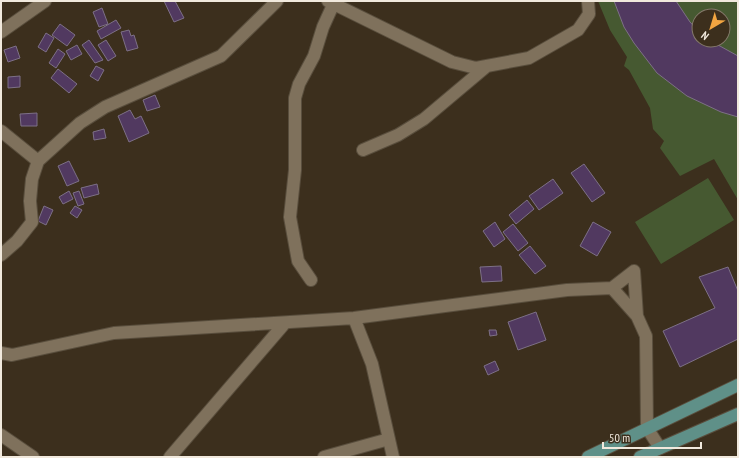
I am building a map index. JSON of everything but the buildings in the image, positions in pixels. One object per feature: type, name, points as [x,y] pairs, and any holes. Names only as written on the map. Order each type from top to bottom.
[{"type":"main road","points":[[588,457],[738,384]]},
{"type":"main road","points":[[640,457],[738,414]]},
{"type":"street","points":[[1,32],[45,1]]},
{"type":"street","points":[[1,255],[17,241],[32,222],[30,201],[31,186],[38,161],[80,123],[104,107],[221,56],[277,1]]},
{"type":"street","points":[[311,280],[298,261],[290,217],[295,170],[295,98],[299,84],[314,56],[331,3],[452,62],[476,68],[529,58],[578,30],[589,14],[588,1]]},
{"type":"street","points":[[363,150],[398,135],[424,119],[487,66]]},
{"type":"street","points":[[1,130],[38,161]]},
{"type":"street","points":[[1,353],[12,355],[114,333],[354,318],[568,290],[612,288],[634,271],[637,316]]},
{"type":"street","points":[[612,288],[637,316],[646,336],[647,428],[660,448]]},
{"type":"street","points":[[354,318],[372,364],[392,457]]},
{"type":"street","points":[[170,457],[285,323]]},
{"type":"street","points":[[1,435],[33,457]]},
{"type":"street","points":[[324,457],[389,439]]},
{"type":"green space","points":[[598,1],[738,1],[738,200],[714,159],[680,176],[660,148],[664,141],[653,129],[650,108],[629,70],[624,66],[627,57],[610,30]]},
{"type":"green space","points":[[708,178],[734,220],[661,264],[635,222]]}]
